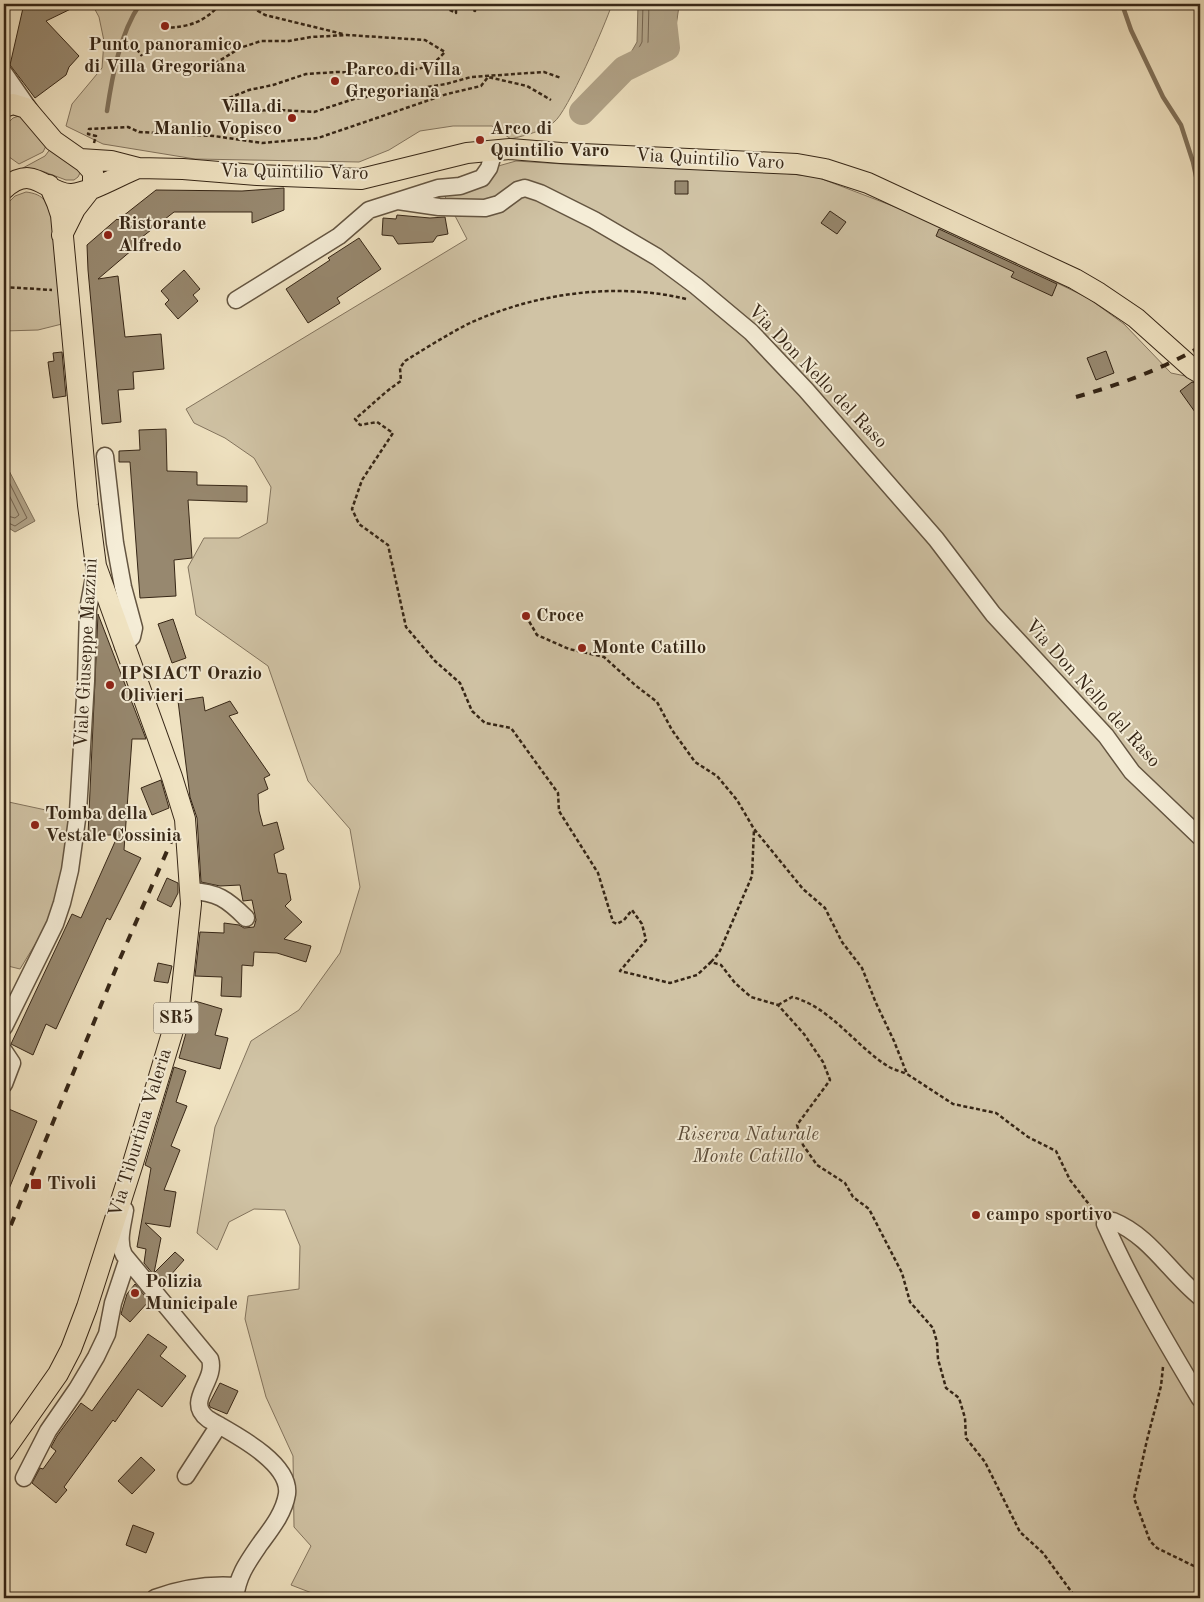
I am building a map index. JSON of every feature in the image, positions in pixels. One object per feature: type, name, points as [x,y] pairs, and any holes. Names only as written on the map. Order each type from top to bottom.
[{"type":"main road","points":[[4,107],[17,105],[24,107],[31,112],[54,141],[85,159],[111,161],[138,168]]},
{"type":"main road","name":"Via Quintilio Varo","points":[[138,168],[361,179],[467,153],[510,149],[560,154],[771,162],[815,166],[882,188],[1090,287],[1145,325],[1198,373]]},
{"type":"main road","points":[[62,235],[75,209],[94,182],[93,172],[85,159]]},
{"type":"main road","points":[[9,179],[33,179],[68,194],[84,191],[138,168]]},
{"type":"main road","name":"Viale Giuseppe Mazzini","points":[[49,185],[60,211],[88,505],[96,566]]},
{"type":"main road","name":"Via Tiburtina Valeria","points":[[4,1451],[51,1386],[71,1349],[87,1307],[180,1007],[191,904],[185,819],[172,776],[123,646],[96,566]]},
{"type":"street","points":[[4,73],[31,112]]},
{"type":"street","points":[[236,300],[339,236],[369,210],[438,188],[460,186],[482,178],[489,168],[494,150]]},
{"type":"street","name":"Via Don Nello del Raso","points":[[398,201],[439,207],[486,208],[499,204],[518,190],[525,188],[540,193],[594,220],[657,257],[696,286],[752,332],[806,390],[936,539],[993,614],[1106,736],[1132,772],[1200,837]]},
{"type":"street","points":[[105,456],[115,543],[123,587],[134,628],[132,638],[123,646]]},
{"type":"street","name":"Viale Giuseppe Mazzini","points":[[4,1027],[55,924],[70,870],[78,812],[86,681],[88,610],[96,566]]},
{"type":"street","points":[[190,891],[210,892],[219,895],[246,918]]},
{"type":"street","points":[[4,1051],[12,1063],[4,1084]]},
{"type":"street","points":[[133,1163],[121,1237],[122,1250],[127,1261],[210,1359],[211,1370],[201,1392],[199,1403],[201,1412],[204,1416],[274,1462],[285,1477],[287,1488],[286,1498],[280,1514],[243,1569],[235,1592],[217,1584],[178,1590],[155,1598]]},
{"type":"street","points":[[1200,1297],[1154,1250],[1127,1226],[1113,1221],[1105,1224],[1166,1342],[1200,1399]]},
{"type":"street","points":[[24,1478],[48,1431],[77,1389],[107,1334],[113,1303],[127,1261]]},
{"type":"street","points":[[186,1476],[219,1426]]},
{"type":"path","points":[[164,28],[183,28],[193,25],[210,14],[220,4]]},
{"type":"path","points":[[257,4],[258,11],[265,15],[347,36]]},
{"type":"path","points":[[438,4],[456,13],[456,4]]},
{"type":"path","points":[[462,4],[475,11],[474,4]]},
{"type":"path","points":[[496,4],[517,4]]},
{"type":"path","points":[[176,66],[210,66],[240,48],[261,41],[290,42],[311,37],[347,36],[426,40],[444,52],[432,66],[394,74],[336,72],[306,74],[273,85],[249,90],[224,100],[235,111],[279,110],[314,112],[354,99],[436,86],[471,77],[544,72],[561,78]]},
{"type":"path","points":[[133,44],[142,56]]},
{"type":"path","points":[[488,77],[527,86],[551,100]]},
{"type":"path","points":[[85,159],[96,136],[88,134],[89,129],[128,127],[139,132],[214,136],[262,143],[318,138],[447,94],[481,86],[488,77]]},
{"type":"path","points":[[4,287],[68,290]]},
{"type":"path","points":[[689,299],[635,291],[601,290],[519,305],[471,323],[413,356],[400,368],[401,381],[385,391],[374,404],[355,418],[360,425],[377,422],[393,433],[362,480],[352,509],[359,524],[388,544],[406,627],[436,661],[460,683],[472,712],[485,723],[511,728],[558,793],[559,811],[598,874],[613,922],[617,924],[624,920],[632,910],[642,924],[646,940],[620,971],[670,983],[696,975],[712,962],[719,953],[752,876],[754,829]]},
{"type":"path","points":[[526,616],[537,635],[569,649],[604,657],[657,702],[672,730],[695,762],[717,776],[736,800],[754,829],[803,889],[826,908],[842,942],[862,968],[907,1074]]},
{"type":"path","points":[[712,962],[722,965],[735,983],[750,997],[778,1006],[804,1034],[823,1062],[830,1080],[797,1125],[803,1145],[817,1165],[845,1183],[853,1197],[869,1210],[902,1273],[910,1302],[933,1328],[937,1342],[938,1359],[946,1388],[959,1398],[963,1411],[966,1438],[985,1462],[1020,1532],[1043,1553],[1076,1598]]},
{"type":"path","points":[[778,1006],[792,997],[804,1000],[831,1018],[890,1067],[907,1074],[953,1104],[996,1113],[1028,1137],[1056,1150],[1070,1180],[1105,1224]]},
{"type":"path","points":[[1166,1342],[1161,1386],[1134,1498],[1150,1541],[1157,1548],[1200,1569]]},
{"type":"green space","name":"Parco di Villa Gregoriana","points":[[92,4],[612,4],[576,86],[568,102],[554,122],[533,133],[511,139],[492,126],[453,126],[420,131],[389,150],[359,162],[195,159],[103,144],[66,126],[72,104],[102,68],[104,41],[99,17]]},
{"type":"green space","points":[[19,116],[26,117],[46,146],[43,152],[19,164],[5,154],[7,124],[13,118]]},
{"type":"green space","points":[[51,148],[78,169],[80,173],[78,177],[74,180],[66,180],[42,171],[21,169],[45,156]]},
{"type":"green space","name":"Riserva Naturale Monte Catillo","points":[[516,161],[594,166],[739,168],[817,177],[919,216],[1088,298],[1124,324],[1171,373],[1200,379],[1200,1598],[325,1598],[291,1585],[311,1546],[294,1527],[293,1456],[266,1397],[245,1319],[248,1296],[299,1289],[300,1246],[285,1210],[254,1209],[229,1222],[217,1250],[197,1233],[215,1127],[251,1041],[299,1010],[340,953],[360,887],[350,829],[308,781],[268,666],[196,615],[188,567],[204,538],[239,538],[267,523],[271,487],[254,458],[225,438],[194,423],[186,409],[467,239],[438,183]]},
{"type":"green space","points":[[26,192],[42,198],[50,211],[55,242],[62,324],[38,330],[4,331],[4,207],[15,196]]},
{"type":"green space","points":[[4,801],[69,815],[64,860],[54,905],[42,933],[20,969],[4,965]]},
{"type":"water","points":[[638,4],[677,4],[679,6],[672,54],[652,69],[624,69],[626,61],[637,42]]},
{"type":"water","points":[[4,461],[35,521],[15,532],[4,525]]},
{"type":"building","points":[[26,4],[81,4],[46,21],[79,56],[69,67],[66,75],[35,98],[10,65],[23,8],[26,8]]},
{"type":"building","points":[[675,181],[688,181],[688,194],[675,194]]},
{"type":"building","points":[[284,188],[284,210],[252,223],[252,212],[174,212],[137,241],[139,244],[98,279],[118,276],[125,337],[161,334],[164,369],[133,372],[134,389],[118,390],[121,422],[102,424],[87,245],[117,219],[156,190],[242,191]]},
{"type":"building","points":[[830,211],[846,222],[837,234],[821,223]]},
{"type":"building","points":[[397,215],[430,218],[445,217],[448,234],[437,236],[433,242],[398,244],[393,236],[382,235],[383,218],[396,219]]},
{"type":"building","points":[[939,229],[1057,284],[1052,296],[1011,277],[1014,272],[936,236]]},
{"type":"building","points":[[359,238],[381,269],[337,298],[340,303],[308,323],[286,289]]},
{"type":"building","points":[[184,270],[200,289],[193,295],[198,301],[178,319],[165,304],[169,300],[161,291]]},
{"type":"building","points":[[1106,351],[1114,373],[1096,380],[1087,358]]},
{"type":"building","points":[[62,352],[66,396],[53,398],[48,362],[54,361],[53,353]]},
{"type":"building","points":[[1192,382],[1200,385],[1200,419],[1180,391]]},
{"type":"building","points":[[166,429],[167,471],[197,472],[197,485],[247,486],[247,502],[188,500],[192,558],[174,560],[176,596],[140,598],[130,462],[119,462],[119,451],[140,450],[139,430]]},
{"type":"building","points":[[98,614],[146,739],[132,739],[124,850],[141,858],[110,920],[107,918],[56,1029],[46,1024],[33,1055],[11,1044],[72,914],[81,918],[118,835],[88,835]]},
{"type":"building","points":[[173,619],[186,658],[172,663],[158,624]]},
{"type":"building","points":[[203,697],[205,711],[230,701],[238,713],[229,716],[270,775],[264,778],[268,789],[258,794],[259,811],[263,826],[277,822],[284,849],[274,854],[278,873],[286,874],[291,900],[285,906],[302,922],[284,939],[311,946],[306,962],[277,953],[254,952],[253,966],[242,965],[241,997],[221,996],[222,977],[195,976],[200,932],[224,933],[224,923],[239,925],[244,928],[254,927],[256,920],[252,900],[243,901],[240,885],[220,886],[201,882],[197,818],[190,797],[178,701]]},
{"type":"building","points":[[161,780],[169,808],[152,815],[141,788]]},
{"type":"building","points":[[167,878],[178,883],[178,893],[171,907],[157,900]]},
{"type":"building","points":[[158,963],[172,966],[168,983],[154,981]]},
{"type":"building","points":[[195,1001],[222,1009],[215,1035],[228,1038],[220,1069],[179,1058]]},
{"type":"building","points":[[174,1067],[186,1071],[176,1102],[187,1106],[171,1146],[180,1150],[164,1190],[176,1192],[170,1227],[145,1223],[161,1238],[154,1273],[175,1252],[184,1260],[162,1285],[144,1263],[146,1249],[137,1247],[151,1168],[145,1165]]},
{"type":"building","points":[[4,1107],[37,1121],[4,1201]]},
{"type":"building","points":[[135,1284],[149,1301],[130,1322],[121,1314],[127,1294]]},
{"type":"building","points":[[148,1334],[167,1347],[160,1356],[186,1376],[162,1407],[138,1389],[115,1422],[113,1420],[64,1487],[67,1490],[56,1503],[32,1483],[40,1468],[43,1469],[56,1451],[51,1447],[81,1403],[92,1411]]},
{"type":"building","points":[[220,1383],[238,1391],[227,1414],[210,1407],[209,1404]]},
{"type":"building","points":[[141,1457],[155,1470],[132,1494],[118,1481]]},
{"type":"building","points":[[133,1525],[154,1533],[146,1553],[126,1545]]},
{"type":"waterway","points":[[107,111],[114,70],[122,42],[140,4]]},
{"type":"waterway","points":[[582,112],[624,69],[667,48],[662,4]]},
{"type":"waterway","points":[[1122,4],[1131,30],[1163,97],[1181,125],[1193,162],[1200,195]]},
{"type":"railway","points":[[1076,397],[1140,376],[1200,347]]},
{"type":"railway","points":[[4,1242],[119,961],[174,835]]},
{"type":"place","name":"Punto panoramico di Villa Gregoriana","points":[[165,26]]},
{"type":"place","name":"Parco di Villa Gregoriana","points":[[335,81]]},
{"type":"place","name":"Villa di Manlio Vopisco","points":[[292,118]]},
{"type":"place","name":"Arco di Quintilio Varo","points":[[480,140]]},
{"type":"place","name":"Ristorante Alfredo","points":[[108,235]]},
{"type":"place","name":"Croce","points":[[526,616]]},
{"type":"place","name":"Monte Catillo","points":[[582,648]]},
{"type":"place","name":"IPSIACT Orazio Olivieri","points":[[110,685]]},
{"type":"place","name":"Tomba della Vestale Cossinia","points":[[35,825]]},
{"type":"place","name":"Tivoli","points":[[36,1184]]},
{"type":"place","name":"campo sportivo","points":[[976,1215]]},
{"type":"place","name":"Polizia Municipale","points":[[135,1293]]}]
